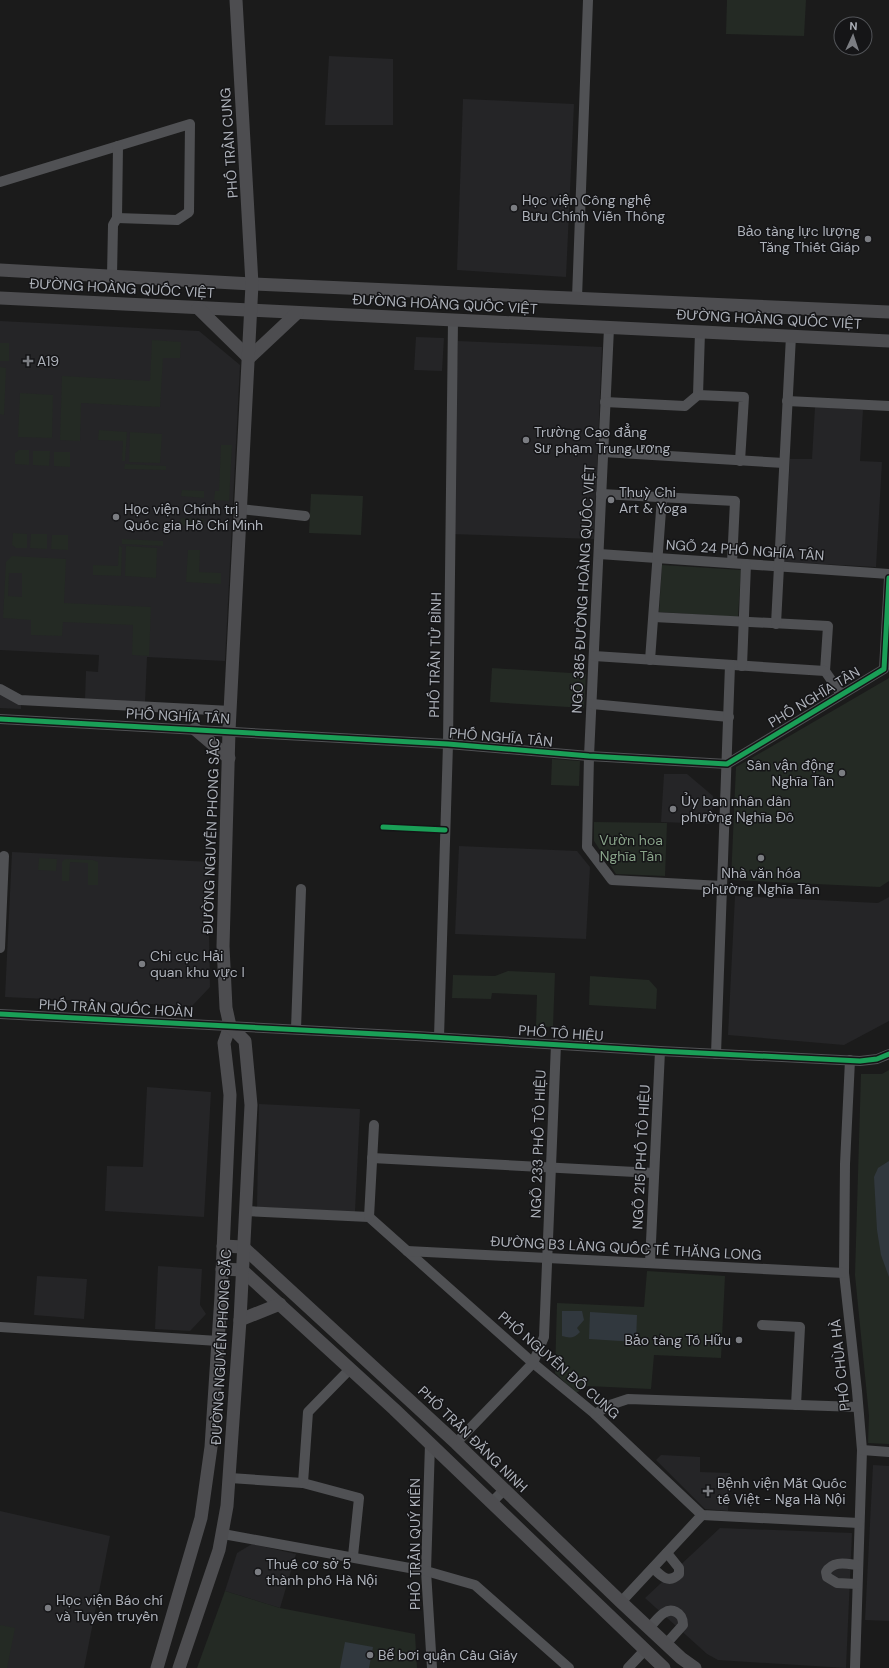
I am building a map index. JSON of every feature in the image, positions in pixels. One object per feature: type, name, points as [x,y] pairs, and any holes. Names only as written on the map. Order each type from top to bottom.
[{"type":"main road","name":"PHỐ TRẦN CUNG","points":[[236,0],[252,284],[251,311]]},
{"type":"main road","name":"ĐƯỜNG HOÀNG QUỐC VIỆT","points":[[0,270],[252,284],[889,312]]},
{"type":"main road","name":"ĐƯỜNG HOÀNG QUỐC VIỆT","points":[[0,298],[889,341]]},
{"type":"main road","points":[[198,308],[249,358],[297,313]]},
{"type":"main road","name":"ĐƯỜNG NGUYỄN PHONG SẮC","points":[[157,1668],[192,1552],[205,1494],[211,1447],[222,1269],[230,1088],[224,1043],[230,1026],[226,1008],[224,946],[229,731],[251,311]]},
{"type":"main road","points":[[195,729],[229,758]]},
{"type":"main road","name":"ĐƯỜNG NGUYỄN PHONG SẮC","points":[[179,1668],[223,1534],[230,1478],[240,1320],[250,1087],[245,1041],[230,1026]]},
{"type":"main road","points":[[230,1088],[250,1087]]},
{"type":"main road","points":[[223,1246],[243,1247]]},
{"type":"main road","name":"PHỐ TRẦN ĐĂNG NINH","points":[[243,1247],[456,1443],[666,1644],[695,1668]]},
{"type":"main road","points":[[222,1269],[242,1270],[280,1304],[394,1409],[664,1668]]},
{"type":"main road","points":[[240,1320],[280,1304]]},
{"type":"main road","points":[[165,1641],[186,1648]]},
{"type":"street","points":[[577,298],[588,0]]},
{"type":"street","points":[[0,182],[190,124],[189,212],[177,220],[117,218]]},
{"type":"street","points":[[112,276],[113,225],[117,218],[118,146]]},
{"type":"street","name":"PHỐ TRẦN TỬ BÌNH","points":[[439,1037],[448,744],[453,320]]},
{"type":"street","name":"NGÕ 385 ĐƯỜNG HOÀNG QUỐC VIỆT","points":[[609,328],[598,554],[587,847],[612,880],[722,886]]},
{"type":"street","points":[[698,395],[700,332]]},
{"type":"street","points":[[776,624],[791,336]]},
{"type":"street","points":[[605,402],[685,406],[698,395],[744,396],[740,461]]},
{"type":"street","points":[[787,401],[889,406]]},
{"type":"street","points":[[603,452],[784,463]]},
{"type":"street","points":[[601,494],[735,501],[732,563]]},
{"type":"street","points":[[650,660],[659,558],[662,498]]},
{"type":"street","points":[[240,509],[305,516]]},
{"type":"street","name":"NGÕ 24 PHỐ NGHĨA TÂN","points":[[598,554],[889,574]]},
{"type":"street","points":[[742,666],[746,564]]},
{"type":"street","name":"PHỐ NGHĨA TÂN","points":[[0,719],[448,744],[590,756],[727,764],[884,669],[889,578]]},
{"type":"street","points":[[654,617],[828,626],[825,671],[841,694]]},
{"type":"street","points":[[594,656],[825,671]]},
{"type":"street","points":[[716,1054],[730,665]]},
{"type":"street","points":[[0,689],[20,700],[231,711]]},
{"type":"street","points":[[592,704],[729,717]]},
{"type":"street","points":[[0,948],[4,856]]},
{"type":"street","points":[[296,1030],[301,889]]},
{"type":"street","name":"PHỐ TRẦN QUỐC HOÀN","points":[[0,1014],[230,1026]]},
{"type":"street","name":"PHỐ TÔ HIỆU","points":[[230,1026],[660,1051],[850,1060],[869,1060],[889,1054]]},
{"type":"street","name":"NGÕ 233 PHỐ TÔ HIỆU","points":[[533,1363],[544,1337],[556,1044]]},
{"type":"street","name":"NGÕ 215 PHỐ TÔ HIỆU","points":[[650,1263],[660,1051]]},
{"type":"street","name":"PHỐ CHÙA HÀ","points":[[850,1060],[845,1164],[844,1273],[862,1450],[855,1668]]},
{"type":"street","points":[[245,1211],[369,1217],[374,1125]]},
{"type":"street","points":[[372,1158],[654,1173]]},
{"type":"street","name":"PHỐ NGUYỄN ĐỖ CUNG","points":[[369,1217],[533,1363],[595,1414],[702,1515]]},
{"type":"street","name":"ĐƯỜNG B3 LÀNG QUỐC TẾ THĂNG LONG","points":[[407,1251],[844,1273]]},
{"type":"street","points":[[762,1325],[800,1328],[796,1405]]},
{"type":"street","points":[[0,1327],[218,1341]]},
{"type":"street","points":[[456,1443],[533,1363]]},
{"type":"street","points":[[303,1483],[308,1412],[350,1369]]},
{"type":"street","points":[[394,1409],[405,1396]]},
{"type":"street","points":[[595,1414],[610,1405],[628,1399],[858,1407]]},
{"type":"street","name":"PHỐ TRẦN QUÝ KIÊN","points":[[430,1444],[426,1570],[432,1668]]},
{"type":"street","points":[[862,1450],[889,1452]]},
{"type":"street","points":[[230,1478],[303,1483],[359,1498],[353,1556]]},
{"type":"street","points":[[492,1502],[504,1490]]},
{"type":"street","points":[[621,1602],[702,1515],[859,1523]]},
{"type":"street","points":[[223,1534],[426,1570],[475,1585],[569,1668]]},
{"type":"street","points":[[653,1568],[662,1577],[670,1580],[679,1574],[677,1563],[667,1553]]},
{"type":"street","points":[[857,1584],[836,1583],[826,1577],[826,1572],[829,1566],[833,1565],[858,1565]]},
{"type":"street","points":[[649,1628],[666,1611],[672,1610],[680,1614],[683,1619],[683,1625],[666,1644]]},
{"type":"street","points":[[628,1668],[645,1650]]},
{"type":"shaded area","points":[[329,56],[393,59],[393,125],[325,125]]},
{"type":"shaded area","name":"Học viện Công nghệ Bưu Chính Viễn Thông","points":[[463,99],[574,104],[566,277],[457,270]]},
{"type":"shaded area","name":"Học viện Chính trị Quốc gia Hồ Chí Minh","points":[[0,321],[199,331],[240,365],[225,661],[147,657],[145,703],[85,700],[86,671],[98,672],[99,655],[0,650]]},
{"type":"shaded area","points":[[416,337],[444,338],[442,371],[414,370]]},
{"type":"shaded area","name":"Trường Cao đẳng Sư phạm Trung ương","points":[[458,341],[602,347],[594,539],[451,534]]},
{"type":"shaded area","points":[[815,407],[863,410],[860,461],[882,462],[876,567],[784,562],[790,459],[812,459]]},
{"type":"shaded area","points":[[0,692],[21,704],[21,709],[0,708]]},
{"type":"shaded area","points":[[664,774],[687,774],[713,796],[712,824],[661,822]]},
{"type":"shaded area","points":[[459,846],[577,851],[590,867],[586,939],[455,934]]},
{"type":"shaded area","points":[[12,852],[211,862],[207,934],[209,935],[210,987],[192,1006],[5,997]]},
{"type":"shaded area","points":[[735,896],[878,903],[889,897],[889,1021],[844,1045],[728,1035]]},
{"type":"shaded area","points":[[147,1087],[211,1092],[204,1217],[105,1211],[107,1166],[143,1167]]},
{"type":"shaded area","points":[[259,1104],[360,1109],[355,1212],[257,1207]]},
{"type":"shaded area","points":[[889,1161],[889,1277],[881,1255],[877,1230],[874,1177],[878,1168]]},
{"type":"shaded area","points":[[158,1266],[202,1269],[200,1305],[206,1314],[190,1331],[155,1329]]},
{"type":"shaded area","points":[[37,1276],[87,1279],[84,1319],[34,1315]]},
{"type":"shaded area","points":[[562,1311],[582,1311],[584,1320],[577,1328],[580,1332],[576,1336],[562,1336]]},
{"type":"shaded area","points":[[590,1312],[637,1315],[636,1342],[589,1339]]},
{"type":"shaded area","name":"Bệnh viện Mắt Quốc tế Việt - Nga Hà Nội","points":[[661,1455],[700,1457],[700,1472],[730,1473],[728,1511],[705,1509],[656,1460]]},
{"type":"shaded area","points":[[873,1465],[889,1466],[889,1621],[865,1620]]},
{"type":"shaded area","name":"Học viện Báo chí và Tuyên truyền","points":[[0,1511],[110,1536],[84,1668],[0,1668]]},
{"type":"shaded area","points":[[720,1528],[852,1533],[846,1668],[718,1660],[707,1654],[645,1598]]},
{"type":"shaded area","points":[[252,1544],[296,1554],[280,1608],[225,1591],[237,1553]]},
{"type":"shaded area","points":[[345,1642],[373,1647],[369,1668],[340,1668]]},
{"type":"green space","points":[[727,0],[806,0],[804,36],[726,34]]},
{"type":"green space","points":[[152,340],[181,342],[180,358],[163,358],[160,407],[81,403],[80,441],[60,440],[62,376],[150,381]]},
{"type":"green space","points":[[0,343],[9,343],[9,361],[0,361]]},
{"type":"green space","points":[[0,367],[6,368],[4,415],[0,414]]},
{"type":"green space","points":[[20,393],[53,395],[52,438],[18,437]]},
{"type":"green space","points":[[99,430],[127,432],[125,461],[122,461],[123,441],[98,440]]},
{"type":"green space","points":[[130,432],[162,434],[160,463],[129,462]]},
{"type":"green space","points":[[221,445],[232,445],[229,501],[214,500],[215,491],[219,491]]},
{"type":"green space","points":[[19,450],[29,450],[29,465],[15,464],[15,453]]},
{"type":"green space","points":[[33,451],[50,451],[49,466],[33,465]]},
{"type":"green space","points":[[54,452],[70,452],[70,467],[54,466]]},
{"type":"green space","points":[[125,464],[166,466],[166,470],[124,469]]},
{"type":"green space","points":[[182,490],[204,491],[204,498],[181,496]]},
{"type":"green space","points":[[311,494],[363,496],[361,535],[309,533]]},
{"type":"green space","points":[[181,518],[204,519],[203,526],[180,525]]},
{"type":"green space","points":[[13,533],[27,534],[27,548],[16,548],[12,545]]},
{"type":"green space","points":[[31,534],[47,534],[47,549],[30,548]]},
{"type":"green space","points":[[52,535],[68,535],[68,550],[51,549]]},
{"type":"green space","points":[[122,539],[163,541],[163,546],[122,544]]},
{"type":"green space","points":[[119,546],[122,547],[121,576],[93,575],[93,565],[118,566]]},
{"type":"green space","points":[[126,546],[157,548],[156,578],[125,576]]},
{"type":"green space","points":[[188,550],[200,550],[199,572],[221,573],[221,584],[186,582]]},
{"type":"green space","points":[[12,556],[66,559],[64,603],[151,607],[149,656],[132,655],[133,625],[63,622],[62,636],[31,635],[31,620],[3,618],[6,562]],"holes":[[[9,573],[22,573],[22,597],[8,596]]]},
{"type":"green space","points":[[662,565],[741,570],[738,617],[659,612]]},
{"type":"green space","points":[[492,668],[586,674],[584,708],[490,702]]},
{"type":"green space","name":"Sân vận động Nghĩa Tân","points":[[889,678],[889,881],[880,887],[731,880],[736,767]]},
{"type":"green space","points":[[552,759],[580,761],[579,786],[551,785]]},
{"type":"green space","name":"Vườn hoa Nghĩa Tân","points":[[594,822],[667,823],[665,876],[616,874],[594,841]]},
{"type":"green space","points":[[39,858],[57,859],[56,871],[38,870]]},
{"type":"green space","points":[[65,859],[93,860],[98,862],[98,885],[88,885],[88,863],[70,862],[69,881],[62,881],[62,862]]},
{"type":"green space","points":[[508,971],[555,973],[553,1027],[536,1026],[537,995],[492,993],[491,999],[452,998],[453,975],[495,976]]},
{"type":"green space","points":[[590,976],[649,980],[657,989],[656,1009],[589,1005]]},
{"type":"green space","points":[[889,1070],[889,1444],[868,1443],[869,1416],[855,1275],[861,1074],[882,1074]]},
{"type":"green space","points":[[647,1271],[725,1276],[721,1358],[654,1355],[651,1389],[588,1386],[576,1393],[555,1373],[557,1303],[644,1307]]},
{"type":"green space","points":[[225,1591],[280,1608],[415,1634],[417,1668],[197,1668]]},
{"type":"green space","points":[[0,1625],[15,1628],[7,1668],[0,1668]]},
{"type":"cycle path","points":[[0,719],[448,744],[589,756],[727,764],[884,669],[889,578]]},
{"type":"cycle path","points":[[383,827],[445,830]]},
{"type":"cycle path","points":[[0,1014],[860,1061],[877,1059],[889,1054]]},
{"type":"place","name":"Học viện Công nghệ Bưu Chính Viễn Thông","points":[[514,208]]},
{"type":"place","name":"Bảo tàng lực lượng Tăng Thiết Giáp","points":[[868,239]]},
{"type":"place","name":"A19","points":[[28,361]]},
{"type":"place","name":"Trường Cao đẳng Sư phạm Trung ương","points":[[526,440]]},
{"type":"place","name":"Thuỳ Chi Art & Yoga","points":[[611,500]]},
{"type":"place","name":"Học viện Chính trị Quốc gia Hồ Chí Minh","points":[[116,517]]},
{"type":"place","name":"Sân vận động Nghĩa Tân","points":[[842,773]]},
{"type":"place","name":"Ủy ban nhân dân phường Nghĩa Đô","points":[[673,809]]},
{"type":"place","name":"Nhà văn hóa phường Nghĩa Tân","points":[[761,858]]},
{"type":"place","name":"Chi cục Hải quan khu vực I","points":[[142,964]]},
{"type":"place","name":"Bảo tàng Tố Hữu","points":[[739,1340]]},
{"type":"place","name":"Bệnh viện Mắt Quốc tế Việt - Nga Hà Nội","points":[[708,1491]]},
{"type":"place","name":"Thuế cơ sở 5 thành phố Hà Nội","points":[[258,1572]]},
{"type":"place","name":"Học viện Báo chí và Tuyên truyền","points":[[48,1608]]},
{"type":"place","name":"Bể bơi quận Cầu Giấy","points":[[370,1655]]}]
